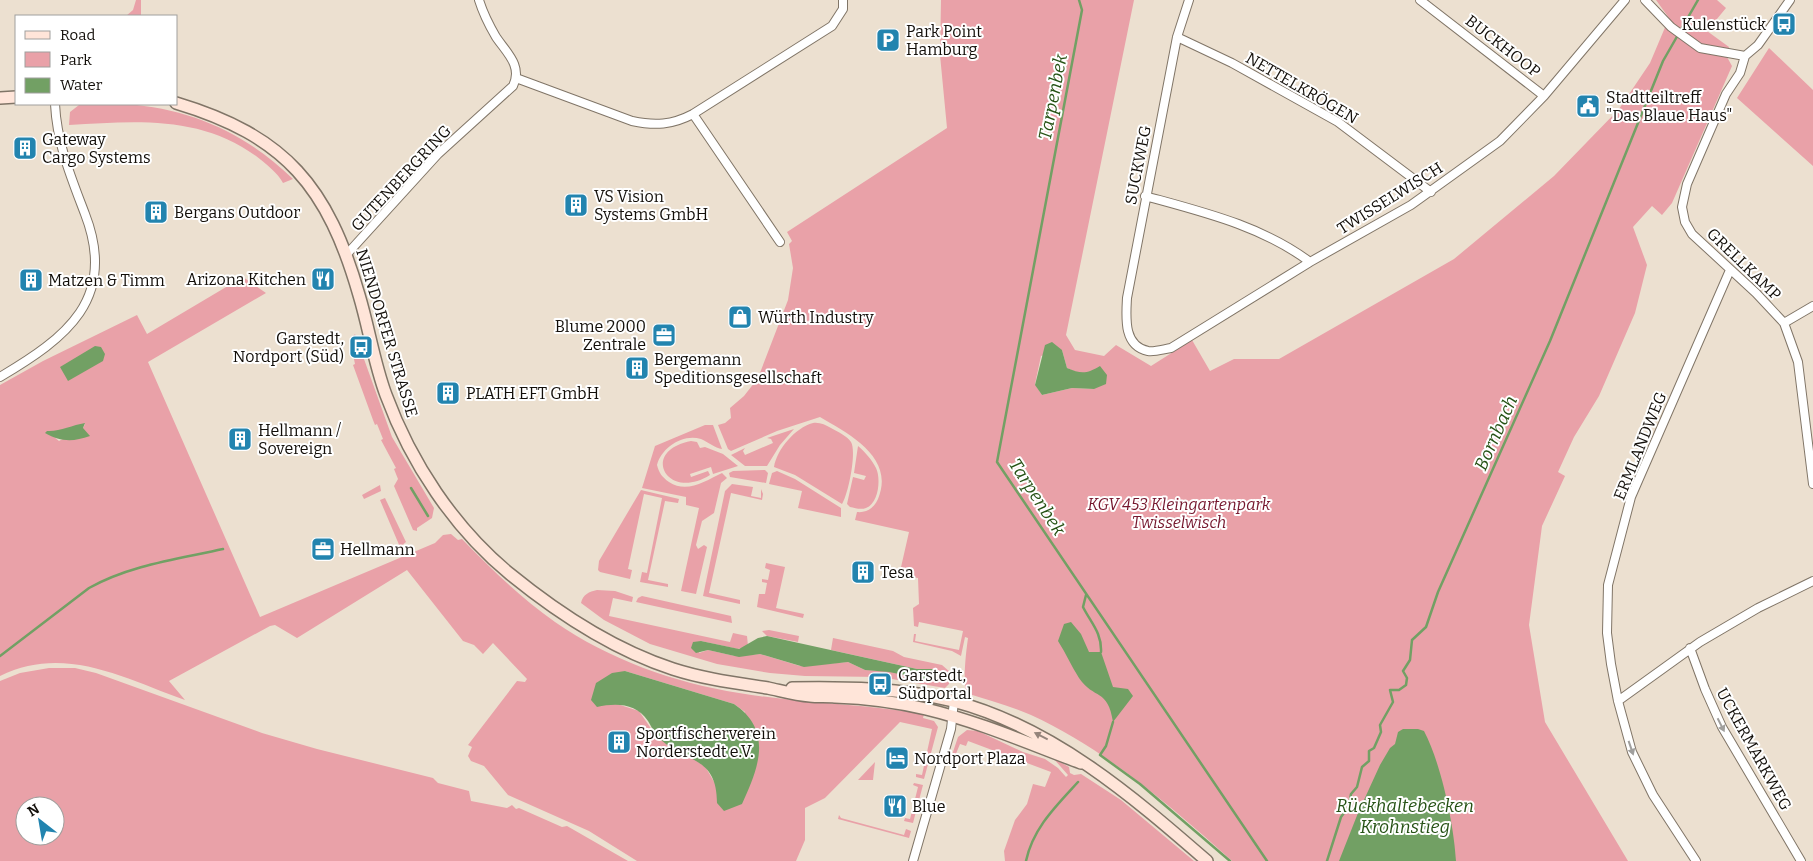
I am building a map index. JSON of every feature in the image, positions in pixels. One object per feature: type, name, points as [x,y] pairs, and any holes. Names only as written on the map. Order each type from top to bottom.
[{"type":"main road","points":[[0,98],[15,97]]},
{"type":"main road","name":"NIENDORFER STRASSE","points":[[178,104],[206,112],[243,129],[280,154],[308,182],[338,232],[347,254],[385,392],[401,431],[429,481],[454,516],[483,549],[511,575],[561,613],[620,647],[675,669],[712,679],[812,697],[846,698],[923,708],[1010,734],[1081,763]]},
{"type":"main road","name":"NIENDORFER STRASSE","points":[[768,688],[870,690],[954,701],[1011,721],[1057,744],[1081,763],[1126,793],[1207,861]]},
{"type":"street","points":[[480,0],[495,36],[514,64],[516,78],[614,115],[648,125],[672,123],[693,114],[832,26],[843,9],[843,0]]},
{"type":"street","name":"SUCKWEG","points":[[1130,338],[1126,319],[1127,298],[1145,196],[1177,38],[1189,0]]},
{"type":"street","name":"BUCKHOOP","points":[[1420,0],[1544,96]]},
{"type":"street","name":"TWISSELWISCH","points":[[1130,338],[1139,348],[1149,352],[1171,348],[1310,262],[1431,192],[1500,141],[1544,96],[1625,0]]},
{"type":"street","points":[[1645,0],[1671,27],[1700,48],[1745,56],[1758,45],[1790,0]]},
{"type":"street","name":"NETTELKRÖGEN","points":[[1177,38],[1232,63],[1338,122],[1431,192]]},
{"type":"street","name":"GRELLKAMP","points":[[1745,56],[1740,73],[1726,94],[1687,184],[1682,207],[1685,222],[1692,234],[1784,324],[1798,362],[1813,484]]},
{"type":"street","name":"GUTENBERGRING","points":[[347,254],[438,154],[507,94],[516,78]]},
{"type":"street","points":[[0,377],[43,351],[63,335],[83,310],[95,266],[92,236],[65,162],[60,142],[56,105]]},
{"type":"street","points":[[693,114],[780,242]]},
{"type":"street","points":[[1145,196],[1206,212],[1251,229],[1287,245],[1310,262]]},
{"type":"street","name":"ERMLANDWEG","points":[[1696,861],[1651,792],[1632,752],[1618,701],[1607,633],[1608,585],[1628,507],[1730,270]]},
{"type":"street","points":[[1784,324],[1813,306]]},
{"type":"street","points":[[1618,701],[1690,648],[1758,608],[1813,581]]},
{"type":"street","name":"UCKERMARKWEG","points":[[1690,648],[1704,689],[1722,728],[1801,861]]},
{"type":"street","points":[[913,861],[952,716],[954,701]]},
{"type":"green space","points":[[136,0],[141,0],[141,15],[127,15],[133,10]]},
{"type":"green space","name":"KGV 453 Kleingartenpark Twisselwisch","points":[[941,0],[1134,0],[1066,335],[1075,350],[1104,356],[1116,345],[1151,366],[1192,340],[1210,371],[1234,359],[1279,359],[1454,259],[1554,176],[1619,109],[1650,63],[1669,18],[1656,0],[1717,0],[1726,8],[1707,31],[1729,47],[1727,57],[1732,66],[1672,203],[1662,215],[1652,206],[1633,227],[1647,265],[1635,313],[1599,396],[1574,437],[1558,472],[1565,476],[1542,526],[1529,625],[1545,722],[1628,861],[1232,861],[1137,780],[1085,744],[1031,715],[966,693],[965,673],[968,638],[965,637],[961,656],[952,651],[913,642],[914,634],[916,634],[915,641],[959,650],[963,631],[919,622],[918,627],[914,626],[913,608],[919,604],[918,578],[899,576],[909,532],[855,520],[857,512],[867,511],[874,505],[878,499],[882,484],[880,471],[875,460],[867,449],[856,440],[820,417],[777,431],[731,451],[728,449],[718,425],[725,423],[731,418],[730,408],[744,396],[758,378],[788,300],[793,268],[789,244],[792,241],[787,232],[947,128],[940,55]],"holes":[[[1062,350],[1067,368],[1078,373],[1089,373],[1094,389],[1072,388],[1042,395],[1035,384],[1041,356]]]},
{"type":"green space","points":[[1769,48],[1813,90],[1813,166],[1737,98]]},
{"type":"green space","points":[[79,105],[134,105],[173,111],[216,126],[236,136],[275,163],[293,179],[283,183],[256,156],[235,143],[212,133],[190,127],[142,122],[69,125],[70,112]]},
{"type":"green space","points":[[243,277],[266,293],[148,362],[260,617],[435,543],[443,535],[451,534],[458,540],[462,539],[507,583],[555,622],[597,647],[643,668],[691,683],[739,693],[924,714],[923,718],[934,721],[938,727],[924,779],[916,777],[916,774],[922,775],[932,729],[900,722],[825,798],[805,808],[805,840],[796,861],[637,861],[589,831],[508,795],[484,766],[471,761],[468,756],[472,747],[468,745],[517,681],[525,682],[527,679],[493,643],[483,654],[474,645],[463,641],[407,570],[297,638],[275,625],[270,626],[169,681],[185,700],[117,674],[71,664],[47,663],[24,667],[0,676],[0,385],[43,361],[137,315],[147,334]],"holes":[[[85,424],[83,428],[59,441],[47,431],[58,432]],[[625,671],[734,704],[745,712],[717,803],[717,787],[705,766],[688,754],[672,748],[652,730],[639,711],[614,703]]]},
{"type":"green space","points":[[355,334],[392,437],[434,508],[432,518],[417,528],[417,531],[413,530],[394,486],[398,479],[394,469],[396,468],[381,440],[383,439],[377,424],[375,425],[353,365],[355,364],[350,340]]},
{"type":"green space","points":[[813,423],[820,423],[845,436],[853,447],[851,473],[842,504],[795,475],[774,467],[779,453],[788,440],[800,429]]},
{"type":"green space","points":[[705,425],[713,425],[722,449],[701,439],[687,438],[674,443],[668,448],[659,459],[657,465],[663,477],[669,482],[682,487],[703,483],[722,473],[727,478],[721,483],[714,513],[702,521],[696,545],[698,549],[704,545],[707,547],[696,594],[681,591],[699,508],[686,505],[686,497],[642,488],[655,446]]},
{"type":"green space","points":[[794,429],[780,445],[767,466],[745,466],[731,455],[745,448],[743,451],[745,455],[773,443],[771,439],[767,438]]},
{"type":"green space","points":[[691,441],[697,442],[700,448],[705,447],[723,454],[738,466],[713,474],[711,467],[690,474],[691,477],[708,471],[710,475],[695,482],[682,482],[671,479],[665,472],[663,463],[666,454],[675,446]]},
{"type":"green space","points":[[858,446],[866,453],[878,472],[878,490],[874,501],[862,509],[850,507],[847,504],[853,477],[864,480],[866,476],[854,473]]},
{"type":"green space","points":[[765,470],[768,473],[766,483],[730,477],[729,473],[733,471]]},
{"type":"green space","points":[[777,471],[795,479],[841,508],[841,517],[798,508],[802,491],[769,484],[772,473]]},
{"type":"green space","points":[[732,484],[753,487],[751,496],[761,498],[761,489],[763,494],[762,500],[731,493],[709,593],[740,600],[740,604],[703,596],[725,491]]},
{"type":"green space","points":[[380,485],[381,491],[364,499],[362,495]]},
{"type":"green space","points":[[641,490],[679,499],[678,503],[665,501],[648,580],[668,584],[668,587],[640,582],[642,572],[647,573],[662,498],[644,494],[628,569],[632,570],[630,579],[598,570],[599,561]]},
{"type":"green space","points":[[385,498],[406,542],[400,547],[380,500]]},
{"type":"green space","points":[[766,563],[785,567],[776,608],[804,614],[803,618],[757,607],[759,594],[765,594],[767,583],[762,582],[762,579],[768,580],[770,570],[765,568]]},
{"type":"green space","points":[[597,590],[615,591],[633,597],[632,602],[613,598],[609,616],[730,642],[733,633],[747,636],[748,646],[738,649],[701,641],[699,653],[708,650],[735,656],[760,654],[800,666],[848,662],[865,670],[889,671],[929,680],[938,675],[936,670],[917,669],[831,650],[833,638],[893,651],[904,657],[942,665],[950,672],[949,684],[945,688],[880,677],[805,676],[770,673],[717,664],[650,644],[604,620],[581,603],[583,597]]},
{"type":"green space","points":[[642,596],[731,616],[732,623],[636,602]]},
{"type":"green space","points":[[769,630],[799,636],[798,642],[767,636],[762,631]]},
{"type":"green space","points":[[49,668],[75,668],[96,673],[262,733],[433,778],[438,783],[469,791],[471,801],[507,808],[512,805],[516,809],[519,808],[562,827],[567,826],[628,861],[0,861],[0,681],[20,673]]},
{"type":"green space","points":[[967,730],[978,731],[1023,752],[1045,759],[1058,768],[1066,777],[1068,775],[1053,758],[1069,767],[1070,773],[1074,775],[1081,774],[1121,800],[1194,861],[1005,861],[1004,851],[1015,820],[1027,804],[1033,784],[1045,787],[1051,772],[968,741],[966,746],[960,744],[955,756],[952,755],[958,737]]},
{"type":"green space","points":[[875,762],[873,780],[858,780]]},
{"type":"green space","points":[[914,783],[923,785],[913,823],[904,821],[905,818],[910,819],[918,787],[913,785]]},
{"type":"green space","points":[[839,815],[841,818],[904,835],[906,829],[911,831],[909,838],[838,819]]},
{"type":"water","points":[[1052,342],[1062,350],[1067,368],[1084,372],[1091,371],[1100,366],[1107,375],[1106,384],[1094,389],[1072,388],[1042,395],[1035,385],[1045,345]]},
{"type":"water","points":[[95,346],[101,347],[105,354],[103,361],[68,381],[60,367]]},
{"type":"water","points":[[85,423],[83,428],[90,436],[84,438],[62,439],[45,433],[47,431]]},
{"type":"water","points":[[1071,622],[1081,634],[1089,652],[1101,652],[1113,687],[1128,689],[1133,696],[1113,722],[1108,704],[1079,678],[1058,641],[1064,624]]},
{"type":"water","points":[[767,636],[917,669],[934,669],[938,675],[929,680],[889,672],[865,670],[848,662],[804,667],[760,654],[739,657],[708,650],[696,653],[691,648],[693,642],[701,641],[739,649],[758,638]]},
{"type":"water","points":[[625,671],[734,704],[746,715],[754,726],[758,738],[759,751],[753,777],[742,804],[724,811],[717,803],[716,788],[712,777],[706,769],[661,740],[648,721],[638,711],[618,705],[597,707],[591,700],[596,683],[612,673]]},
{"type":"water","name":"Rückhaltebecken Krohnstieg","points":[[1403,729],[1424,731],[1430,744],[1446,794],[1453,830],[1456,861],[1339,861],[1380,765],[1390,748],[1395,744],[1398,732]]},
{"type":"waterway","name":"Tarpenbek","points":[[1079,0],[1082,10],[997,462],[1267,861]]},
{"type":"waterway","name":"Bornbach","points":[[1327,861],[1341,817],[1349,806],[1351,794],[1357,787],[1362,767],[1369,761],[1369,751],[1374,748],[1381,732],[1380,725],[1393,702],[1390,690],[1399,690],[1406,685],[1407,678],[1403,671],[1410,660],[1412,640],[1426,627],[1438,592],[1550,341],[1663,61],[1698,0]]},
{"type":"waterway","points":[[411,488],[428,516]]},
{"type":"waterway","points":[[0,656],[89,588],[105,580],[138,568],[223,549]]},
{"type":"waterway","points":[[1086,595],[1083,607],[1098,634],[1101,652]]},
{"type":"waterway","points":[[1100,755],[1106,746],[1113,722]]},
{"type":"waterway","points":[[1100,755],[1140,784],[1230,861]]},
{"type":"waterway","points":[[1026,861],[1034,838],[1046,818],[1078,782]]},
{"type":"place","name":"Kulenstück","points":[[1784,24]]},
{"type":"place","name":"Park Point Hamburg","points":[[888,40]]},
{"type":"place","name":"Stadtteiltreff \"Das Blaue Haus\"","points":[[1588,106]]},
{"type":"place","name":"Gateway Cargo Systems","points":[[25,148]]},
{"type":"place","name":"VS Vision Systems GmbH","points":[[576,205]]},
{"type":"place","name":"Bergans Outdoor","points":[[156,212]]},
{"type":"place","name":"Arizona Kitchen","points":[[323,279]]},
{"type":"place","name":"Matzen & Timm","points":[[31,280]]},
{"type":"place","name":"Würth Industry","points":[[740,317]]},
{"type":"place","name":"Blume 2000 Zentrale","points":[[664,335]]},
{"type":"place","name":"Garstedt, Nordport (Süd)","points":[[361,347]]},
{"type":"place","name":"Bergemann Speditionsgesellschaft","points":[[637,368]]},
{"type":"place","name":"PLATH EFT GmbH","points":[[448,393]]},
{"type":"place","name":"Hellmann / Sovereign","points":[[240,439]]},
{"type":"place","name":"Hellmann","points":[[323,549]]},
{"type":"place","name":"Tesa","points":[[863,572]]},
{"type":"place","name":"Garstedt, Südportal","points":[[880,684]]},
{"type":"place","name":"Sportfischerverein Norderstedt e.V.","points":[[619,742]]},
{"type":"place","name":"Nordport Plaza","points":[[897,758]]},
{"type":"place","name":"Blue","points":[[895,806]]}]
